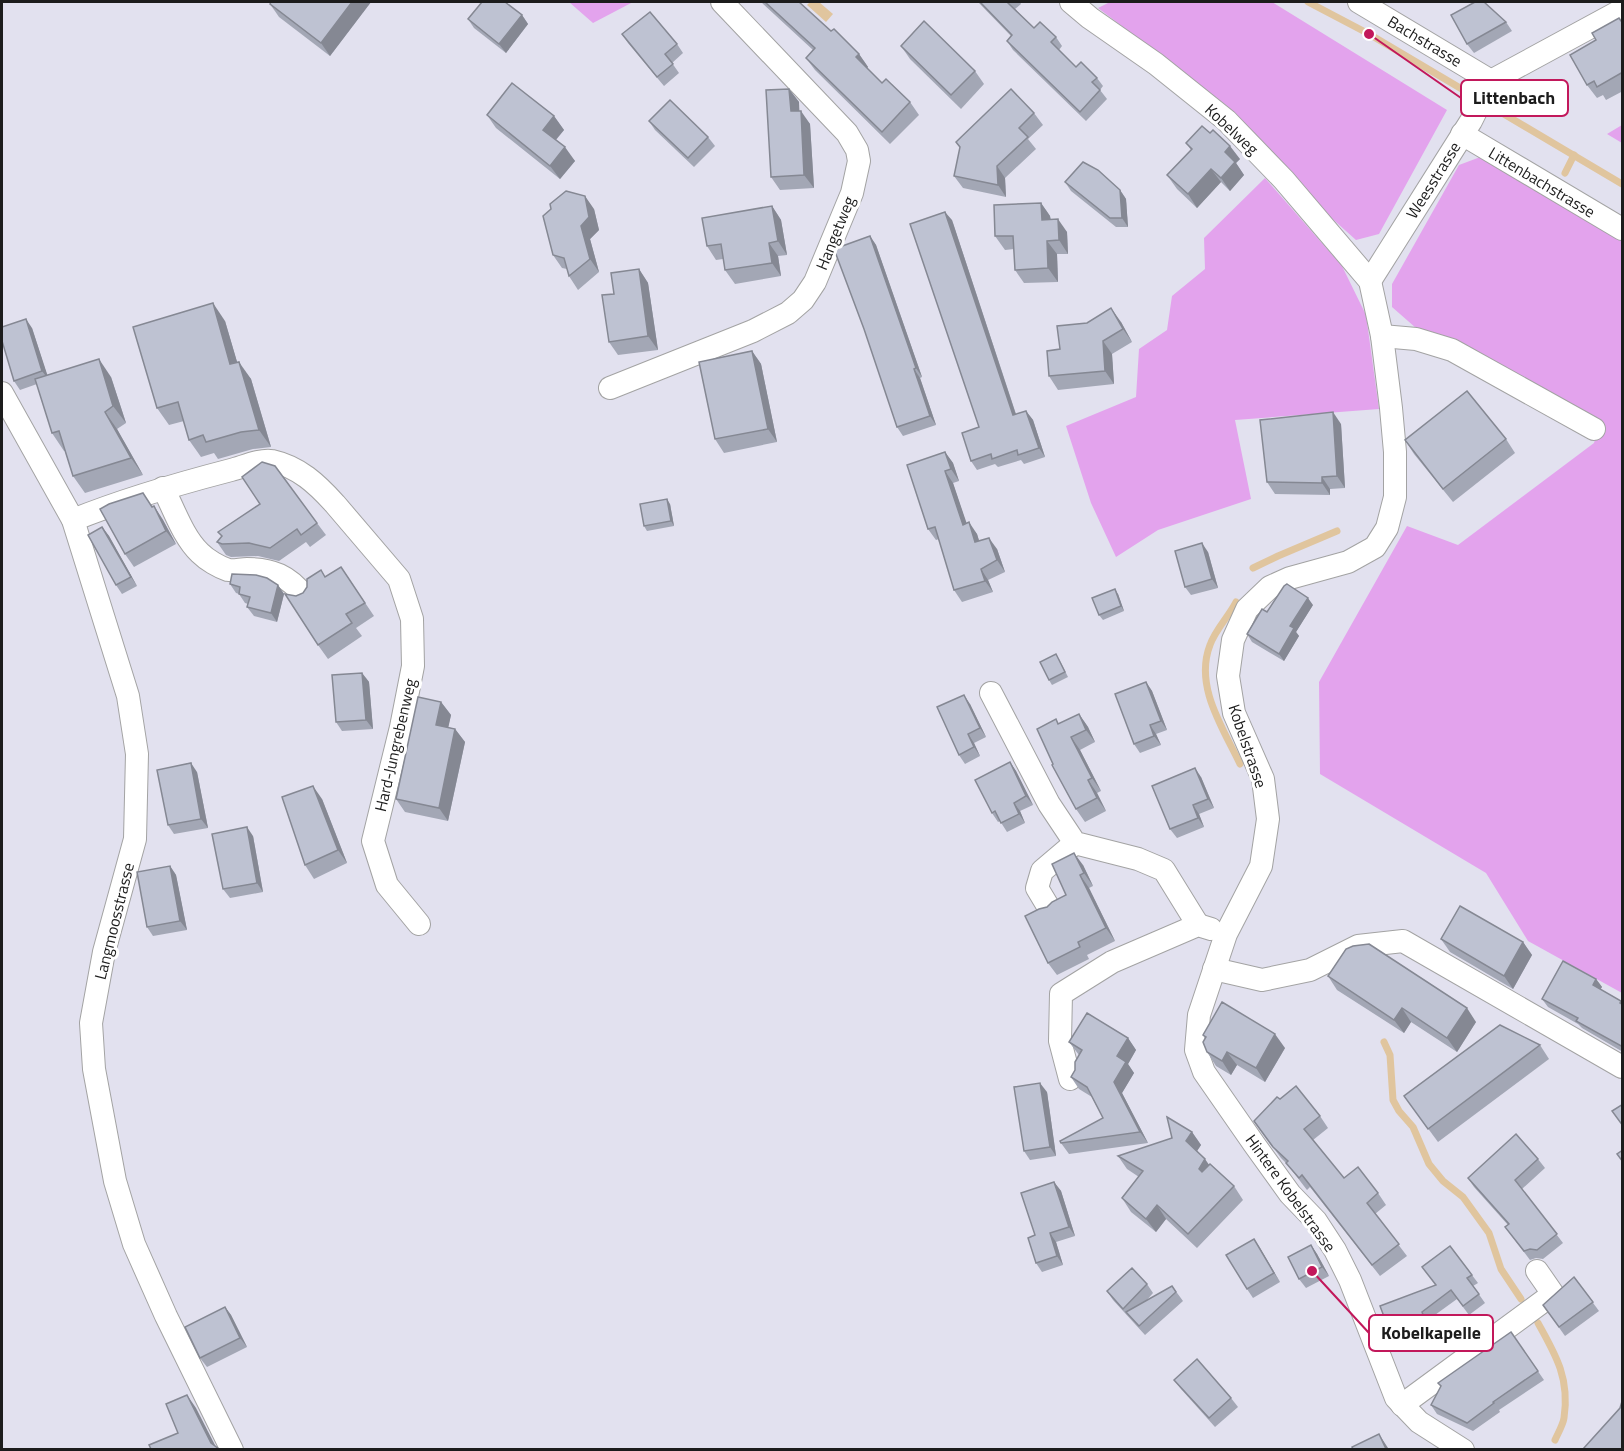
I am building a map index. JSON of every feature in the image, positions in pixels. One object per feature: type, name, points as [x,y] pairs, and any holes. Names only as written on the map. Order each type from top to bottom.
[{"type":"street","name":"Hangetweg","points":[[610,388],[753,331],[788,314],[802,300],[814,282],[852,193],[859,161],[857,150],[848,133],[722,2]]},
{"type":"street","name":"Kobelweg","points":[[1071,2],[1156,64],[1226,120],[1284,180],[1370,281]]},
{"type":"street","name":"Bachstrasse","points":[[1359,2],[1490,85]]},
{"type":"street","points":[[1490,85],[1623,10]]},
{"type":"street","name":"Weesstrasse","points":[[1370,281],[1467,127],[1490,85]]},
{"type":"street","name":"Littenbachstrasse","points":[[1467,127],[1623,229]]},
{"type":"street","name":"Kobelstrasse","points":[[1196,1050],[1198,1015],[1226,934],[1261,866],[1269,819],[1263,779],[1234,713],[1228,676],[1233,640],[1247,609],[1270,587],[1290,578],[1348,562],[1376,547],[1387,528],[1395,497],[1395,452],[1382,336],[1370,281]]},
{"type":"street","points":[[1382,336],[1416,339],[1452,351],[1594,429]]},
{"type":"street","name":"Langmoosstrasse","points":[[2,393],[73,520],[128,696],[137,754],[135,839],[104,952],[91,1023],[94,1069],[115,1181],[134,1244],[166,1316],[232,1449]]},
{"type":"street","name":"Hard-Jungrebenweg","points":[[73,520],[116,502],[269,460],[296,468],[325,493],[399,579],[412,619],[413,666],[401,728],[373,841],[387,885],[419,924]]},
{"type":"street","points":[[163,488],[186,534],[199,552],[229,570],[250,569],[282,575],[294,582],[304,596]]},
{"type":"street","points":[[991,693],[1049,804],[1075,843],[1138,859],[1164,870],[1198,925],[1226,934]]},
{"type":"street","points":[[1049,908],[1037,888],[1042,871],[1075,843]]},
{"type":"street","points":[[1070,1079],[1060,1041],[1061,994],[1112,962],[1198,925]]},
{"type":"street","points":[[1214,969],[1262,980],[1310,970],[1358,946],[1403,940],[1623,1067]]},
{"type":"street","name":"Hintere Kobelstrasse","points":[[1196,1050],[1204,1071],[1254,1144],[1290,1194],[1316,1221],[1335,1250],[1350,1280],[1396,1398],[1419,1422],[1463,1449]]},
{"type":"street","points":[[1402,1406],[1553,1294],[1537,1271]]},
{"type":"shaded area","points":[[569,2],[633,2],[593,23]]},
{"type":"shaded area","points":[[810,2],[819,2],[833,14],[826,22],[807,5]]},
{"type":"shaded area","points":[[1110,2],[1272,2],[1447,110],[1379,234],[1356,240],[1318,206],[1226,105],[1098,8]]},
{"type":"shaded area","points":[[1622,125],[1622,143],[1607,134]]},
{"type":"shaded area","points":[[1483,156],[1622,238],[1622,993],[1528,941],[1486,873],[1320,774],[1319,682],[1407,526],[1458,545],[1594,443],[1600,423],[1416,328],[1392,307],[1392,284],[1459,165]]},
{"type":"shaded area","points":[[1265,178],[1342,266],[1366,315],[1379,409],[1235,420],[1251,499],[1158,530],[1116,557],[1091,503],[1066,426],[1136,397],[1139,349],[1167,330],[1172,296],[1205,269],[1204,238]]},
{"type":"building","points":[[271,2],[352,2],[321,43],[270,4]]},
{"type":"building","points":[[482,2],[505,2],[522,15],[499,44],[468,19]]},
{"type":"building","points":[[765,2],[799,2],[831,31],[834,29],[859,54],[856,57],[882,83],[886,79],[910,102],[882,132],[806,58],[815,48]]},
{"type":"building","points":[[980,2],[1007,2],[1034,28],[1040,22],[1056,37],[1051,42],[1076,67],[1081,62],[1097,78],[1092,82],[1100,90],[1080,112],[1007,41],[1012,35]]},
{"type":"building","points":[[1475,2],[1484,2],[1506,22],[1467,44],[1451,15]]},
{"type":"building","points":[[650,12],[677,44],[665,54],[673,64],[657,77],[622,34]]},
{"type":"building","points":[[1619,18],[1623,21],[1623,72],[1597,87],[1594,81],[1587,85],[1570,55],[1596,40],[1592,33]]},
{"type":"building","points":[[924,21],[975,71],[951,95],[901,46]]},
{"type":"building","points":[[512,83],[554,116],[543,130],[565,147],[550,166],[487,115]]},
{"type":"building","points":[[789,89],[791,111],[801,111],[804,175],[771,177],[766,90]]},
{"type":"building","points":[[1011,89],[1034,113],[1019,128],[1028,137],[997,166],[998,185],[954,176],[960,147],[956,142]]},
{"type":"building","points":[[670,100],[708,137],[688,158],[649,121]]},
{"type":"building","points":[[1202,126],[1210,133],[1213,130],[1230,146],[1225,152],[1235,162],[1221,178],[1211,169],[1188,194],[1167,175],[1192,149],[1186,143]]},
{"type":"building","points":[[1083,162],[1098,170],[1120,190],[1122,218],[1110,218],[1065,182]]},
{"type":"building","points":[[566,191],[585,196],[589,217],[581,226],[590,259],[569,276],[564,258],[553,255],[543,216],[551,209],[550,204]]},
{"type":"building","points":[[1041,203],[1042,220],[1058,219],[1059,240],[1047,241],[1048,268],[1015,270],[1013,236],[995,236],[994,205]]},
{"type":"building","points":[[772,206],[778,241],[769,243],[772,263],[725,270],[721,244],[707,246],[702,218]]},
{"type":"building","points":[[945,212],[1013,415],[1026,411],[1039,448],[1018,455],[1017,450],[992,459],[991,454],[971,461],[962,433],[979,427],[910,224]]},
{"type":"building","points":[[870,236],[916,368],[914,369],[930,416],[897,427],[834,249]]},
{"type":"building","points":[[639,269],[648,336],[609,342],[602,295],[614,294],[611,273]]},
{"type":"building","points":[[213,303],[230,364],[239,362],[259,430],[241,432],[206,442],[203,435],[189,440],[178,402],[157,408],[133,327]]},
{"type":"building","points":[[1111,308],[1123,329],[1103,341],[1105,371],[1049,376],[1047,351],[1060,349],[1057,326],[1087,323]]},
{"type":"building","points":[[26,319],[42,371],[14,381],[2,341],[2,327]]},
{"type":"building","points":[[752,351],[768,429],[715,439],[699,362]]},
{"type":"building","points":[[99,359],[113,406],[105,412],[131,458],[73,476],[59,431],[52,433],[35,379]]},
{"type":"building","points":[[1467,391],[1506,439],[1443,489],[1405,440]]},
{"type":"building","points":[[1333,412],[1337,476],[1322,477],[1322,483],[1267,482],[1260,420]]},
{"type":"building","points":[[945,452],[951,469],[945,471],[963,525],[969,522],[975,542],[989,538],[997,560],[981,569],[985,581],[954,590],[935,527],[928,529],[907,465]]},
{"type":"building","points":[[262,462],[275,466],[317,523],[301,535],[297,529],[270,548],[249,543],[222,544],[217,542],[222,536],[218,532],[260,504],[242,477]]},
{"type":"building","points":[[143,493],[152,507],[154,506],[166,531],[125,554],[100,509]]},
{"type":"building","points":[[667,499],[671,521],[644,526],[640,504]]},
{"type":"building","points":[[102,527],[131,577],[116,585],[88,535]]},
{"type":"building","points":[[1202,543],[1212,579],[1185,587],[1175,551]]},
{"type":"building","points":[[341,567],[365,603],[346,614],[352,623],[318,645],[285,594],[296,596],[303,593],[307,587],[307,579],[321,570],[325,577]]},
{"type":"building","points":[[232,574],[256,575],[267,578],[278,585],[271,613],[247,607],[250,597],[239,594],[240,587],[230,584]]},
{"type":"building","points":[[1287,584],[1308,598],[1290,626],[1294,628],[1279,654],[1247,634],[1262,609],[1267,612]]},
{"type":"building","points":[[1115,589],[1121,606],[1099,615],[1092,598]]},
{"type":"building","points":[[1056,654],[1065,672],[1049,680],[1040,662]]},
{"type":"building","points":[[362,673],[366,720],[336,722],[332,675]]},
{"type":"building","points":[[1146,682],[1161,721],[1150,725],[1154,736],[1134,744],[1115,694]]},
{"type":"building","points":[[964,695],[980,728],[968,734],[974,747],[959,755],[937,707]]},
{"type":"building","points":[[418,697],[441,702],[436,725],[455,729],[439,808],[396,799]]},
{"type":"building","points":[[1079,714],[1086,730],[1071,737],[1092,778],[1088,780],[1097,798],[1076,809],[1052,765],[1037,729],[1056,719],[1058,724]]},
{"type":"building","points":[[1010,762],[1026,796],[1014,803],[1019,814],[1001,823],[995,811],[992,813],[975,780]]},
{"type":"building","points":[[191,763],[201,819],[168,825],[157,770]]},
{"type":"building","points":[[1195,768],[1208,799],[1193,805],[1198,818],[1170,829],[1152,786]]},
{"type":"building","points":[[313,786],[338,850],[305,865],[282,797]]},
{"type":"building","points":[[247,827],[257,883],[223,889],[212,834]]},
{"type":"building","points":[[1074,853],[1084,873],[1080,875],[1106,928],[1078,942],[1080,947],[1048,963],[1025,916],[1047,907],[1066,895],[1052,864]]},
{"type":"building","points":[[170,866],[180,921],[147,927],[137,872]]},
{"type":"building","points":[[1460,906],[1523,942],[1504,976],[1441,939]]},
{"type":"building","points":[[1369,944],[1467,1008],[1447,1038],[1402,1008],[1394,1020],[1328,976],[1346,949]]},
{"type":"building","points":[[1563,961],[1596,979],[1593,985],[1621,1001],[1623,1005],[1623,1047],[1576,1021],[1578,1018],[1542,999]]},
{"type":"building","points":[[1222,1002],[1275,1034],[1256,1068],[1227,1052],[1222,1061],[1207,1052],[1203,1042],[1206,1037],[1203,1035]]},
{"type":"building","points":[[1087,1013],[1128,1038],[1117,1056],[1126,1062],[1114,1082],[1140,1132],[1061,1143],[1060,1141],[1103,1118],[1087,1087],[1071,1077],[1075,1070],[1075,1062],[1082,1050],[1069,1042]]},
{"type":"building","points":[[1500,1025],[1540,1045],[1428,1129],[1404,1096]]},
{"type":"building","points":[[1040,1083],[1050,1147],[1024,1151],[1014,1087]]},
{"type":"building","points":[[1296,1086],[1320,1116],[1304,1129],[1344,1178],[1358,1167],[1378,1193],[1367,1203],[1399,1244],[1372,1265],[1302,1175],[1299,1178],[1286,1163],[1288,1161],[1273,1147],[1254,1121],[1277,1097],[1280,1099]]},
{"type":"building","points":[[1623,1104],[1623,1126],[1612,1111]]},
{"type":"building","points":[[1167,1117],[1192,1132],[1186,1141],[1205,1159],[1199,1169],[1202,1172],[1210,1164],[1234,1186],[1188,1234],[1157,1205],[1146,1219],[1122,1198],[1143,1171],[1118,1156],[1172,1138]]},
{"type":"building","points":[[1516,1134],[1538,1159],[1515,1180],[1557,1234],[1537,1250],[1524,1251],[1505,1227],[1509,1224],[1468,1178]]},
{"type":"building","points":[[1623,1150],[1623,1162],[1617,1154]]},
{"type":"building","points":[[1054,1182],[1069,1227],[1050,1233],[1057,1256],[1036,1263],[1028,1238],[1035,1235],[1021,1193]]},
{"type":"building","points":[[1254,1239],[1274,1273],[1247,1289],[1226,1255]]},
{"type":"building","points":[[1311,1245],[1322,1267],[1299,1279],[1288,1257]]},
{"type":"building","points":[[1450,1246],[1472,1275],[1467,1278],[1479,1294],[1463,1306],[1451,1290],[1422,1312],[1428,1330],[1394,1343],[1380,1306],[1436,1285],[1422,1267]]},
{"type":"building","points":[[1132,1268],[1147,1284],[1123,1309],[1107,1291]]},
{"type":"building","points":[[1574,1277],[1593,1302],[1559,1327],[1543,1305]]},
{"type":"building","points":[[1172,1286],[1176,1292],[1139,1326],[1126,1312]]},
{"type":"building","points":[[225,1307],[240,1338],[200,1358],[185,1327]]},
{"type":"building","points":[[1511,1332],[1538,1371],[1467,1423],[1431,1405],[1441,1386],[1438,1383]]},
{"type":"building","points":[[1197,1359],[1231,1398],[1209,1418],[1174,1380]]},
{"type":"building","points":[[187,1395],[211,1443],[219,1449],[151,1449],[149,1445],[178,1433],[166,1404]]},
{"type":"building","points":[[1623,1398],[1623,1449],[1583,1449],[1620,1408]]},
{"type":"building","points":[[1379,1434],[1386,1449],[1353,1449],[1352,1447]]},
{"type":"waterway","points":[[1308,2],[1369,34],[1622,184]]},
{"type":"waterway","points":[[1565,173],[1574,155]]},
{"type":"waterway","points":[[1253,568],[1337,531]]},
{"type":"waterway","points":[[1236,602],[1212,639],[1206,660],[1206,676],[1213,706],[1240,764]]},
{"type":"waterway","points":[[1384,1042],[1390,1055],[1393,1100],[1413,1127],[1429,1164],[1443,1181],[1463,1197],[1489,1233],[1501,1269],[1521,1299]]},
{"type":"waterway","points":[[1538,1323],[1556,1357],[1565,1391],[1564,1418],[1555,1440]]},
{"type":"place","name":"Littenbach","points":[[1369,34]]},
{"type":"place","name":"Kobelkapelle","points":[[1312,1271]]}]
